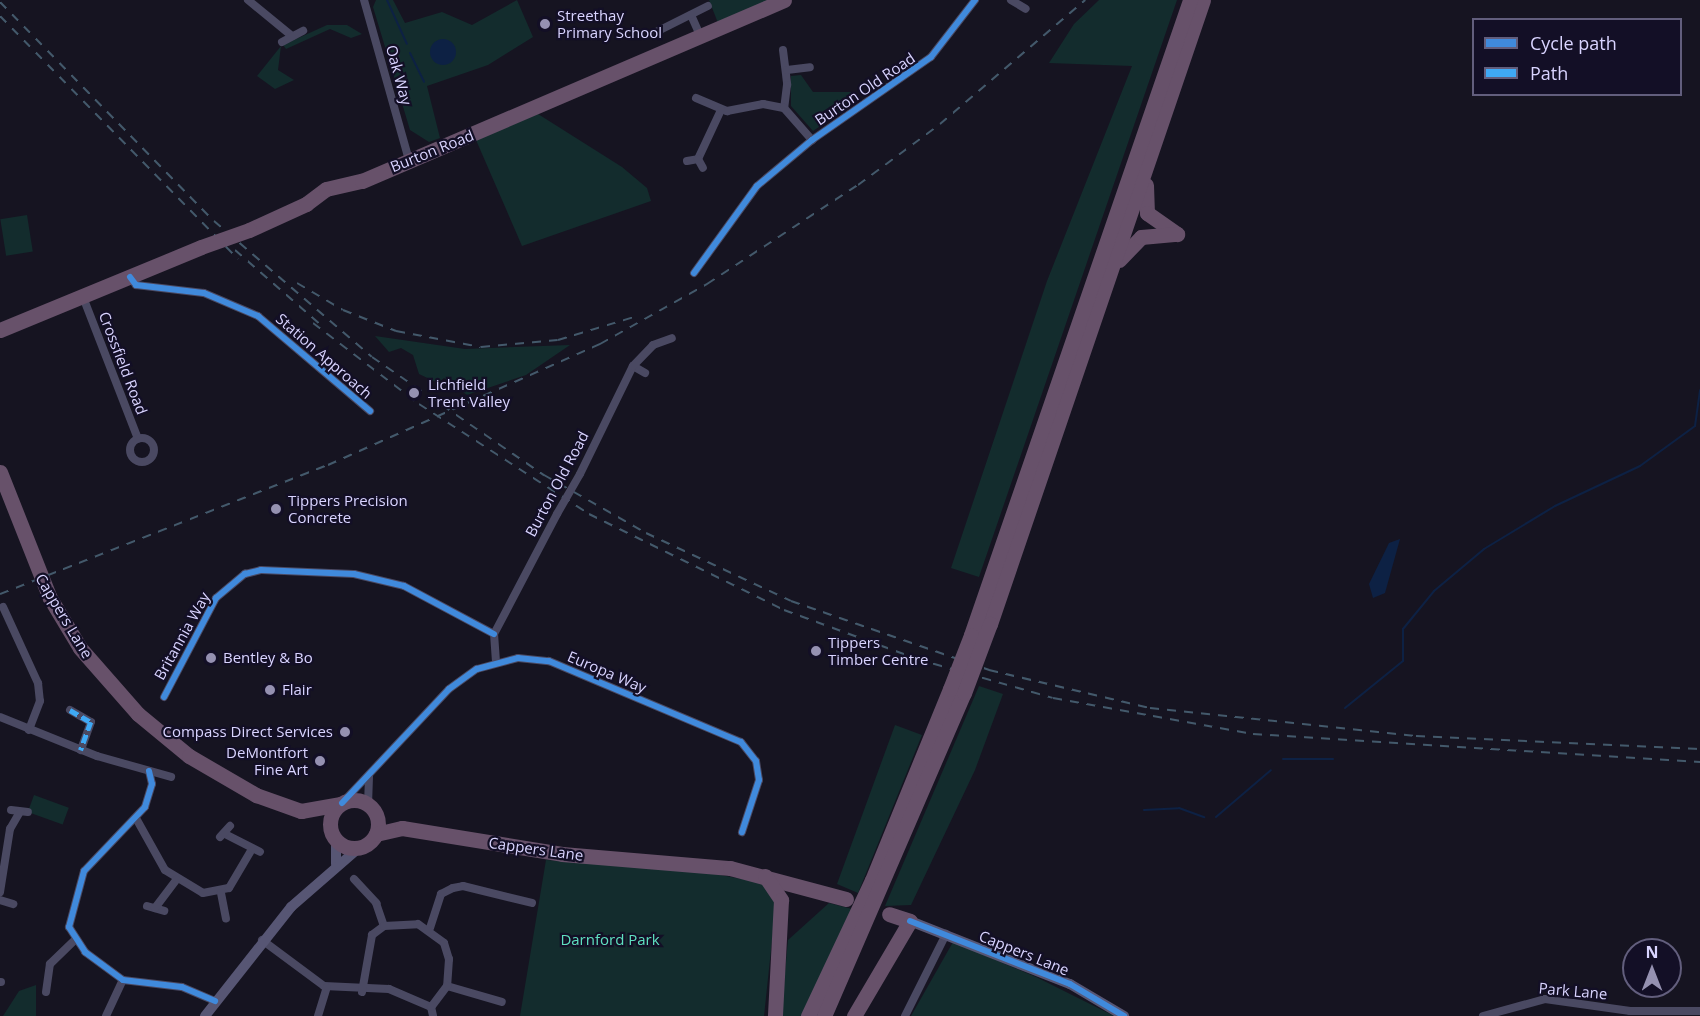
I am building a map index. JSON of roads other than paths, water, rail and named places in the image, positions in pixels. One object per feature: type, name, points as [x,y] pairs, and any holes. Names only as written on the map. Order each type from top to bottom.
[{"type":"highway","name":"Burton Road","points":[[5,327],[201,247],[249,230],[306,204],[326,189],[362,181],[408,157],[701,37],[784,0]]},
{"type":"highway","points":[[824,1016],[957,691],[971,635],[1190,0]]},
{"type":"highway","points":[[808,1016],[990,624],[1203,0]]},
{"type":"highway","points":[[1105,289],[1133,242],[1177,234],[1147,213],[1144,203],[1158,132]]},
{"type":"highway","name":"Cappers Lane","points":[[0,472],[50,598],[97,670],[165,737],[256,795],[333,837]]},
{"type":"highway","name":"Cappers Lane","points":[[256,795],[301,811],[341,803]]},
{"type":"highway","points":[[341,803],[369,805],[377,819],[376,834],[360,847],[333,837],[330,817],[341,803]]},
{"type":"highway","name":"Cappers Lane","points":[[369,805],[402,828]]},
{"type":"highway","name":"Cappers Lane","points":[[376,834],[402,828],[562,854],[674,861],[765,876],[846,899]]},
{"type":"highway","points":[[765,876],[781,900],[775,1016]]},
{"type":"highway","points":[[781,900],[797,885]]},
{"type":"highway","name":"Cappers Lane","points":[[889,914],[910,921]]},
{"type":"highway","points":[[854,1016],[910,921]]},
{"type":"street","points":[[248,0],[292,36]]},
{"type":"street","name":"Oak Way","points":[[364,0],[408,157]]},
{"type":"street","name":"Burton Old Road","points":[[694,273],[757,186],[812,140],[931,57],[975,0]]},
{"type":"street","points":[[1011,0],[1023,5]]},
{"type":"street","points":[[660,33],[708,6]]},
{"type":"street","points":[[691,15],[701,37]]},
{"type":"street","points":[[282,42],[303,31]]},
{"type":"street","points":[[783,50],[787,70],[784,108]]},
{"type":"street","points":[[787,70],[810,67]]},
{"type":"street","points":[[696,98],[721,110],[763,104],[784,108],[812,140]]},
{"type":"street","points":[[698,159],[721,110]]},
{"type":"street","points":[[687,161],[698,159]]},
{"type":"street","points":[[698,159],[703,168]]},
{"type":"street","name":"Station Approach","points":[[130,277],[136,285],[204,293],[258,316],[370,411]]},
{"type":"street","name":"Crossfield Road","points":[[83,297],[138,439]]},
{"type":"street","name":"Burton Old Road","points":[[494,634],[580,474],[633,366],[653,345],[672,338]]},
{"type":"street","points":[[633,366],[645,373]]},
{"type":"street","name":"Britannia Way","points":[[164,697],[216,598],[235,581],[261,570],[354,574],[404,586],[494,634]]},
{"type":"street","points":[[3,605],[38,683],[40,701],[30,730]]},
{"type":"street","points":[[494,634],[496,662]]},
{"type":"street","name":"Europa Way","points":[[341,803],[449,689],[496,662],[549,661],[741,742],[756,761],[759,780],[742,832]]},
{"type":"street","points":[[70,710],[91,722],[81,750]]},
{"type":"street","points":[[0,717],[81,750],[171,777]]},
{"type":"street","points":[[149,771],[151,795],[137,820],[84,871],[70,908],[75,940],[123,980],[183,987],[214,1001]]},
{"type":"street","points":[[369,776],[369,805]]},
{"type":"street","points":[[0,892],[10,829],[24,812],[11,810]]},
{"type":"street","points":[[137,820],[156,858],[177,880],[203,893],[221,893],[238,879],[252,849]]},
{"type":"street","points":[[230,826],[224,836],[260,852]]},
{"type":"street","points":[[333,837],[336,864]]},
{"type":"street","points":[[205,1016],[261,940],[336,864],[360,847]]},
{"type":"street","points":[[354,879],[376,903],[384,926]]},
{"type":"street","points":[[147,906],[160,909],[177,880]]},
{"type":"street","points":[[430,928],[441,894],[453,888],[464,886],[531,903]]},
{"type":"street","points":[[221,893],[220,910],[226,920]]},
{"type":"street","points":[[0,900],[13,904]]},
{"type":"street","points":[[261,940],[327,987],[362,992],[389,989],[432,1012],[447,986],[449,959],[430,928],[403,921],[384,926],[372,935],[365,953],[362,992]]},
{"type":"street","name":"Cappers Lane","points":[[910,921],[1070,984],[1124,1016]]},
{"type":"street","points":[[905,1016],[946,934]]},
{"type":"street","points":[[36,985],[46,989],[50,964],[75,940]]},
{"type":"street","points":[[106,1016],[123,980]]},
{"type":"street","points":[[447,986],[502,1002]]},
{"type":"street","points":[[318,1016],[327,987]]},
{"type":"street","name":"Park Lane","points":[[1483,1016],[1545,999],[1630,1011],[1700,1011]]},
{"type":"water","points":[[443,39],[452,43],[456,52],[452,61],[443,65],[434,61],[430,52],[434,43]]},
{"type":"water","points":[[1400,539],[1385,593],[1373,598],[1369,584],[1389,543]]},
{"type":"waterway","points":[[387,0],[407,44]]},
{"type":"waterway","points":[[410,53],[424,82]]},
{"type":"waterway","points":[[1345,708],[1403,661],[1403,629],[1434,591],[1484,549],[1555,506],[1640,466],[1695,426],[1700,390]]},
{"type":"waterway","points":[[1283,759],[1333,759]]},
{"type":"waterway","points":[[1216,817],[1271,770]]},
{"type":"waterway","points":[[1144,810],[1179,808],[1204,817]]},
{"type":"railway","points":[[0,594],[328,465],[600,344],[707,284],[858,185],[940,124],[1085,0]]},
{"type":"railway","points":[[0,2],[214,221],[372,357],[544,475],[646,533],[791,601],[989,670],[1150,708],[1416,736],[1700,749]]},
{"type":"railway","points":[[0,16],[238,259]]},
{"type":"railway","points":[[235,250],[321,325]]},
{"type":"railway","points":[[297,283],[343,310],[396,331],[481,347],[558,340],[634,317]]},
{"type":"railway","points":[[313,323],[419,404],[589,514],[784,610],[917,659],[1053,698],[1253,734],[1700,762]]},
{"type":"place","name":"Streethay Primary School","points":[[545,24]]},
{"type":"place","name":"Lichfield Trent Valley","points":[[414,393]]},
{"type":"place","name":"Tippers Precision Concrete","points":[[276,509]]},
{"type":"place","name":"Tippers Timber Centre","points":[[816,651]]},
{"type":"place","name":"Bentley & Bo","points":[[211,658]]},
{"type":"place","name":"Flair","points":[[270,690]]},
{"type":"place","name":"Compass Direct Services","points":[[345,732]]},
{"type":"place","name":"DeMontfort Fine Art","points":[[320,761]]},
{"type":"park label","name":"Darnford Park","points":[[610,940]]}]
